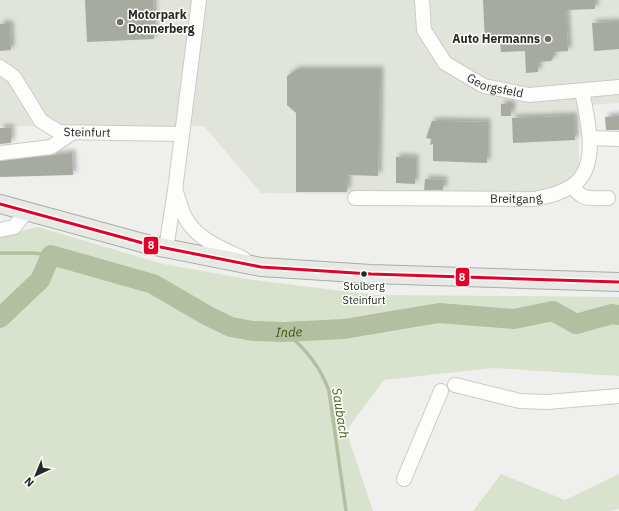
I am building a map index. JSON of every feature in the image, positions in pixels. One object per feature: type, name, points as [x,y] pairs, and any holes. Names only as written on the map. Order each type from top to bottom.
[{"type":"main road","points":[[0,204],[166,249],[261,267],[371,274],[619,282]]},
{"type":"street","points":[[166,249],[176,190],[181,134],[199,0]]},
{"type":"street","name":"Georgsfeld","points":[[422,0],[424,30],[445,63],[484,86],[528,95],[619,87]]},
{"type":"street","name":"Steinfurt","points":[[0,67],[14,77],[41,121],[59,132],[181,134]]},
{"type":"street","name":"Breitgang","points":[[355,198],[534,199],[555,195],[573,186],[585,170],[590,152],[591,138],[582,91]]},
{"type":"street","points":[[0,153],[51,147],[72,133]]},
{"type":"street","points":[[591,138],[619,138]]},
{"type":"street","points":[[573,186],[577,194],[584,197],[608,198]]},
{"type":"street","points":[[176,190],[185,218],[194,231],[202,238],[261,267]]},
{"type":"street","points":[[0,230],[14,227],[27,211]]},
{"type":"street","points":[[455,385],[520,401],[547,402],[619,396]]},
{"type":"street","points":[[404,479],[441,391]]},
{"type":"shaded area","points":[[0,0],[619,0],[619,103],[578,106],[579,166],[568,181],[530,196],[261,193],[204,126],[0,126]]},
{"type":"green space","points":[[38,227],[163,264],[253,280],[374,295],[619,297],[619,376],[494,368],[384,380],[346,431],[373,511],[0,511],[0,236]]},
{"type":"green space","points":[[501,474],[565,500],[619,474],[619,509],[609,511],[473,511]]},
{"type":"building","name":"Motorpark Donnerberg","points":[[85,0],[153,0],[154,39],[87,42]]},
{"type":"building","points":[[483,0],[595,0],[595,9],[566,10],[568,51],[553,52],[553,58],[551,61],[538,62],[538,72],[526,73],[525,51],[501,52],[500,42],[485,42]]},
{"type":"building","points":[[619,22],[619,49],[594,51],[592,23]]},
{"type":"building","points":[[0,24],[10,24],[11,50],[0,51]]},
{"type":"building","points":[[296,70],[380,70],[378,176],[348,175],[347,192],[296,192],[296,113],[287,105],[287,76]]},
{"type":"building","points":[[501,104],[512,104],[511,116],[501,116]]},
{"type":"building","points":[[574,116],[575,140],[513,143],[512,118]]},
{"type":"building","points":[[619,116],[619,130],[606,130],[605,117]]},
{"type":"building","points":[[432,121],[487,122],[487,163],[433,161],[433,144],[430,145],[431,139],[426,138]]},
{"type":"building","points":[[0,128],[11,128],[11,143],[0,144]]},
{"type":"building","points":[[72,153],[73,175],[0,177],[0,161]]},
{"type":"building","points":[[396,157],[415,158],[415,184],[396,183]]},
{"type":"building","points":[[425,179],[444,180],[443,190],[424,190]]},
{"type":"waterway","points":[[0,253],[33,253],[51,255]]},
{"type":"waterway","name":"Saubach","points":[[0,318],[40,280],[51,255],[153,284],[208,316],[231,327],[253,331],[285,332],[344,329],[439,313],[514,319],[553,311],[576,324],[612,314],[619,315]]},
{"type":"waterway","name":"Saubach","points":[[285,332],[299,344],[311,358],[326,382],[329,391],[346,511]]},
{"type":"transit line","name":"8","points":[[0,204],[150,245],[261,267],[371,274],[619,282]]},
{"type":"place","name":"Motorpark Donnerberg","points":[[120,22]]},
{"type":"place","name":"Auto Hermanns","points":[[548,39]]},
{"type":"place","name":"Stolberg Steinfurt","points":[[364,274]]},
{"type":"water label","name":"Inde","points":[[289,330]]}]
